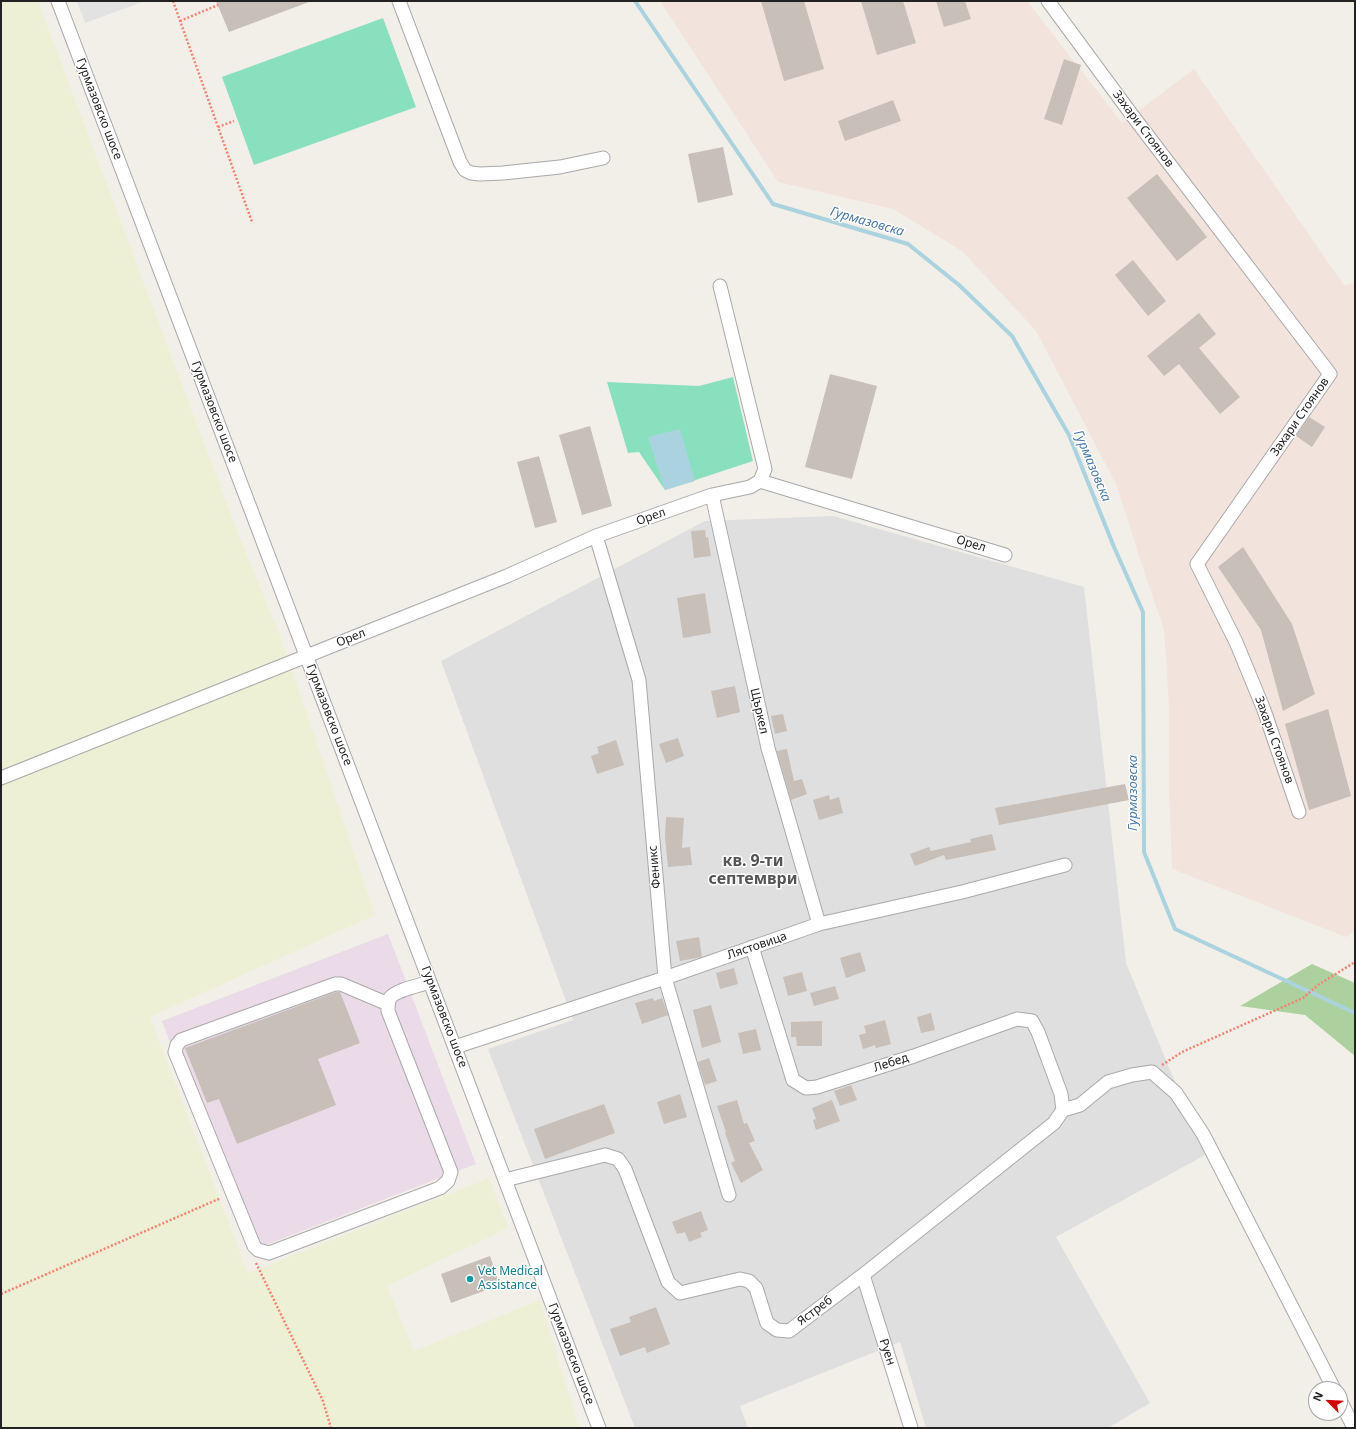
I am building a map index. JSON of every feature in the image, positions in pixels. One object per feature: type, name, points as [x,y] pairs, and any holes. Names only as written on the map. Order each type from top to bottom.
[{"type":"street","name":"Гурмазовско шосе","points":[[58,1],[599,1428]]},
{"type":"street","points":[[399,1],[460,162],[465,170],[471,173],[480,174],[503,173],[560,167],[603,158]]},
{"type":"street","name":"Захари Стоянов","points":[[1048,1],[1132,115],[1330,374],[1197,564],[1236,642],[1264,710],[1299,812]]},
{"type":"street","points":[[720,286],[765,469],[760,481]]},
{"type":"street","name":"Орел","points":[[1,778],[508,576],[596,536],[712,495],[750,488],[760,481],[1005,555]]},
{"type":"street","name":"Щъркел","points":[[712,495],[768,748],[819,924]]},
{"type":"street","name":"Феникс","points":[[596,536],[639,680],[665,978],[729,1195]]},
{"type":"street","name":"Лястовица","points":[[455,1047],[665,978],[819,924],[962,892],[1065,865]]},
{"type":"street","name":"Лебед","points":[[752,947],[793,1080],[806,1088],[817,1086],[914,1056],[1017,1018],[1032,1021],[1038,1032],[1061,1094],[1063,1110]]},
{"type":"street","points":[[388,1004],[341,984],[335,984],[180,1040],[177,1045],[175,1052],[254,1246],[258,1250],[269,1253],[440,1188],[448,1181],[451,1172],[388,1011],[390,998],[395,993],[430,982]]},
{"type":"street","points":[[1063,1110],[1080,1105],[1108,1082],[1132,1074],[1152,1072],[1176,1093],[1203,1134],[1330,1381]]},
{"type":"street","name":"Ястреб","points":[[505,1180],[605,1155],[618,1159],[626,1169],[668,1282],[680,1293],[740,1279],[749,1281],[756,1288],[767,1323],[777,1330],[789,1331],[863,1275],[1054,1123],[1063,1110]]},
{"type":"street","name":"Руен","points":[[863,1275],[911,1428]]},
{"type":"street","points":[[1348,1416],[1354,1428]]},
{"type":"path","points":[[173,1],[252,222]]},
{"type":"path","points":[[180,21],[218,5]]},
{"type":"path","points":[[218,127],[234,121]]},
{"type":"path","points":[[1152,1072],[1182,1052],[1305,997],[1316,986],[1355,962]]},
{"type":"path","points":[[1,1294],[224,1197]]},
{"type":"path","points":[[255,1260],[323,1401],[331,1428]]},
{"type":"shaded area","points":[[77,1],[145,1],[85,23]]},
{"type":"shaded area","points":[[660,1],[1027,1],[1122,123],[1194,69],[1344,285],[1355,283],[1355,931],[1346,937],[1172,869],[1169,791],[1169,706],[1164,630],[1116,484],[1036,331],[962,251],[893,209],[778,182]]},
{"type":"shaded area","points":[[833,516],[1084,587],[1126,963],[1205,1155],[1056,1237],[1150,1403],[1108,1428],[926,1428],[900,1342],[740,1406],[748,1428],[635,1428],[488,1049],[573,1020],[441,661],[705,521]]},
{"type":"shaded area","points":[[388,934],[476,1164],[250,1251],[162,1021]]},
{"type":"green space","points":[[1,1],[38,1],[239,536],[280,635],[375,915],[150,1017],[248,1273],[489,1178],[508,1228],[387,1286],[414,1351],[540,1300],[579,1428],[1,1428]]},
{"type":"green space","points":[[383,18],[416,107],[254,165],[222,77]]},
{"type":"green space","points":[[733,377],[753,461],[665,490],[639,452],[628,453],[607,382],[699,386]]},
{"type":"green space","points":[[1312,964],[1355,983],[1355,1056],[1305,1015],[1240,1006]]},
{"type":"water","points":[[680,429],[695,481],[665,490],[648,437]]},
{"type":"building","points":[[216,1],[308,1],[309,2],[229,32]]},
{"type":"building","points":[[761,1],[804,1],[824,69],[784,81]]},
{"type":"building","points":[[861,1],[903,1],[916,43],[877,55]]},
{"type":"building","points":[[936,1],[965,1],[971,19],[944,27]]},
{"type":"building","points":[[1064,59],[1081,65],[1062,125],[1044,119]]},
{"type":"building","points":[[893,100],[901,121],[845,141],[838,121]]},
{"type":"building","points":[[723,147],[733,195],[698,203],[688,154]]},
{"type":"building","points":[[1157,174],[1207,237],[1177,261],[1127,198]]},
{"type":"building","points":[[1133,260],[1166,301],[1148,316],[1115,275]]},
{"type":"building","points":[[1199,313],[1216,334],[1199,348],[1240,397],[1220,414],[1179,364],[1164,376],[1147,356]]},
{"type":"building","points":[[830,374],[877,386],[852,479],[805,467]]},
{"type":"building","points":[[1309,417],[1325,427],[1312,447],[1296,436]]},
{"type":"building","points":[[590,426],[612,506],[582,515],[559,435]]},
{"type":"building","points":[[539,456],[557,522],[535,528],[517,462]]},
{"type":"building","points":[[705,530],[706,538],[708,537],[711,556],[694,558],[691,531]]},
{"type":"building","points":[[1243,547],[1292,624],[1315,694],[1283,711],[1261,630],[1218,567]]},
{"type":"building","points":[[705,593],[711,633],[683,638],[677,598]]},
{"type":"building","points":[[735,686],[740,712],[717,718],[711,691]]},
{"type":"building","points":[[1328,709],[1351,796],[1309,810],[1285,724]]},
{"type":"building","points":[[783,714],[787,731],[775,734],[771,716]]},
{"type":"building","points":[[678,738],[684,756],[666,763],[659,744]]},
{"type":"building","points":[[616,740],[624,765],[597,774],[591,756],[599,753],[597,747]]},
{"type":"building","points":[[787,749],[794,781],[802,779],[807,794],[791,800],[777,751]]},
{"type":"building","points":[[1125,784],[1129,800],[999,825],[995,808]]},
{"type":"building","points":[[829,795],[830,800],[839,797],[843,813],[819,820],[813,800]]},
{"type":"building","points":[[666,817],[684,818],[682,848],[690,847],[692,865],[668,867],[665,837]]},
{"type":"building","points":[[992,834],[996,850],[946,860],[944,855],[915,866],[910,854],[929,847],[931,851],[971,842],[970,839]]},
{"type":"building","points":[[699,937],[702,957],[680,961],[676,941]]},
{"type":"building","points":[[860,952],[866,971],[846,978],[840,958]]},
{"type":"building","points":[[734,968],[738,984],[720,989],[716,973]]},
{"type":"building","points":[[802,972],[807,991],[788,996],[783,977]]},
{"type":"building","points":[[835,986],[839,999],[814,1006],[810,993]]},
{"type":"building","points":[[336,992],[340,992],[360,1043],[318,1059],[336,1105],[237,1144],[219,1099],[207,1103],[185,1048]]},
{"type":"building","points":[[653,998],[654,1001],[662,998],[668,1015],[642,1024],[635,1003]]},
{"type":"building","points":[[711,1005],[721,1042],[702,1048],[693,1010]]},
{"type":"building","points":[[931,1013],[935,1030],[921,1033],[917,1017]]},
{"type":"building","points":[[885,1020],[891,1044],[876,1048],[875,1045],[863,1049],[859,1035],[866,1033],[864,1026]]},
{"type":"building","points":[[822,1021],[822,1046],[797,1046],[796,1037],[791,1037],[791,1022]]},
{"type":"building","points":[[756,1029],[761,1050],[743,1054],[738,1033]]},
{"type":"building","points":[[709,1058],[717,1081],[705,1085],[698,1062]]},
{"type":"building","points":[[851,1085],[857,1100],[840,1106],[834,1091]]},
{"type":"building","points":[[680,1094],[687,1117],[664,1124],[657,1102]]},
{"type":"building","points":[[737,1100],[744,1124],[747,1123],[755,1141],[749,1143],[763,1170],[741,1183],[731,1163],[735,1161],[717,1106]]},
{"type":"building","points":[[832,1100],[840,1121],[816,1130],[813,1120],[816,1119],[812,1108]]},
{"type":"building","points":[[604,1104],[615,1133],[545,1159],[534,1129]]},
{"type":"building","points":[[701,1211],[708,1230],[700,1233],[702,1237],[689,1242],[685,1232],[677,1234],[672,1222]]},
{"type":"building","name":"Vet Medical Assistance","points":[[490,1256],[500,1285],[451,1303],[441,1274]]},
{"type":"building","points":[[656,1307],[670,1344],[647,1353],[645,1347],[620,1356],[610,1329],[631,1322],[629,1317]]},
{"type":"waterway","name":"Гурмазовска","points":[[635,1],[773,204],[908,244],[959,285],[1012,336],[1069,435],[1114,547],[1143,612],[1144,852],[1175,929],[1355,1013]]},
{"type":"place","name":"Vet Medical Assistance","points":[[470,1279]]},
{"type":"district","name":"кв. 9-ти септември","points":[[753,870]]}]
